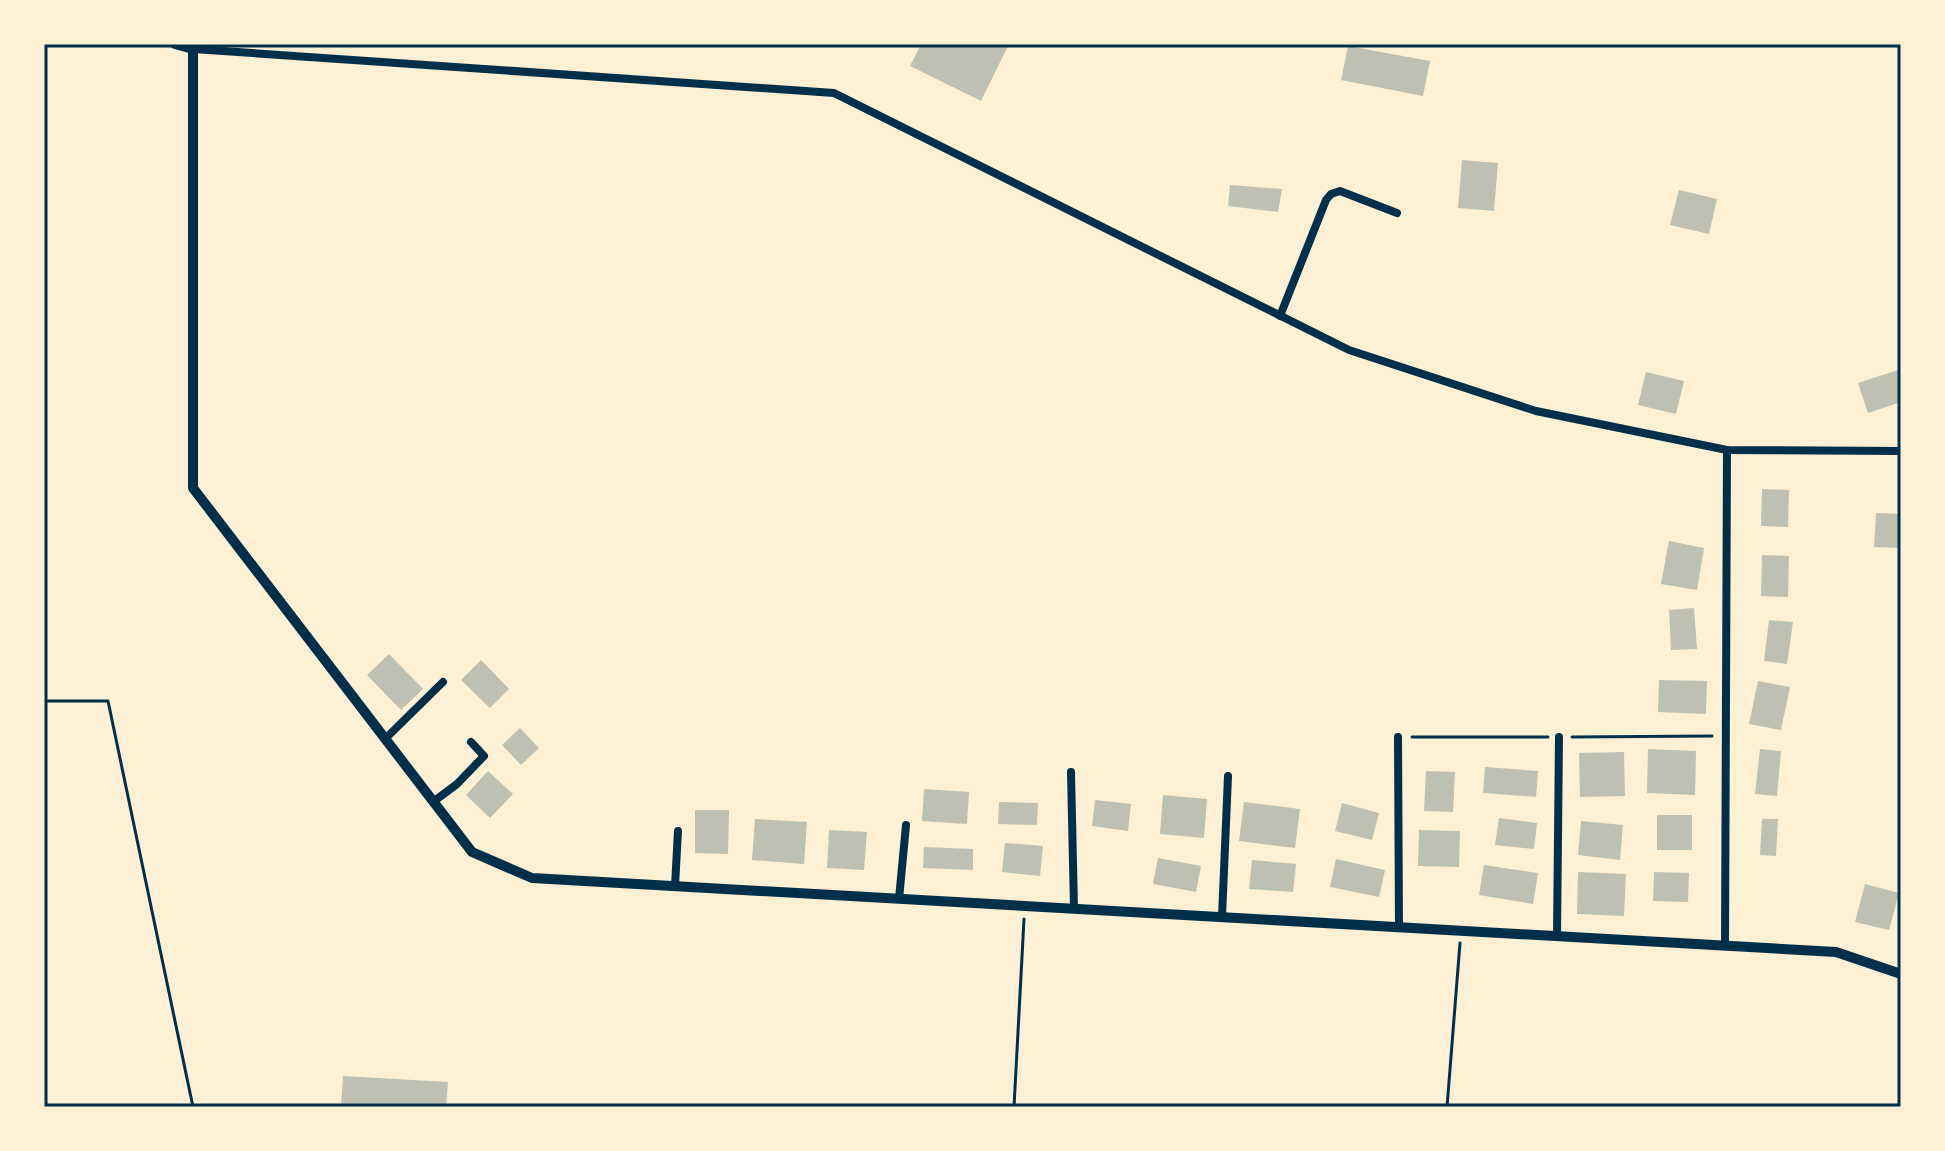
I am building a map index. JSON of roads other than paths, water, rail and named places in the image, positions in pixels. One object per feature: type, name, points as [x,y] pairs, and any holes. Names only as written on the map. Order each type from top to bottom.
[{"type":"street","points":[[175,44],[193,49],[834,93],[1349,350],[1536,411],[1727,450],[1901,451]]},
{"type":"street","points":[[193,49],[193,488],[472,852],[532,878],[1836,952],[1901,974]]},
{"type":"street","points":[[1280,316],[1331,194],[1340,191],[1397,213]]},
{"type":"street","points":[[1725,945],[1727,450]]},
{"type":"street","points":[[385,739],[443,682]]},
{"type":"street","points":[[1398,737],[1399,927]]},
{"type":"street","points":[[1557,936],[1559,737]]},
{"type":"street","points":[[433,802],[457,784],[484,756],[471,742]]},
{"type":"street","points":[[1071,772],[1074,909]]},
{"type":"street","points":[[1222,917],[1228,776]]},
{"type":"street","points":[[899,899],[906,825]]},
{"type":"street","points":[[675,886],[678,831]]}]
